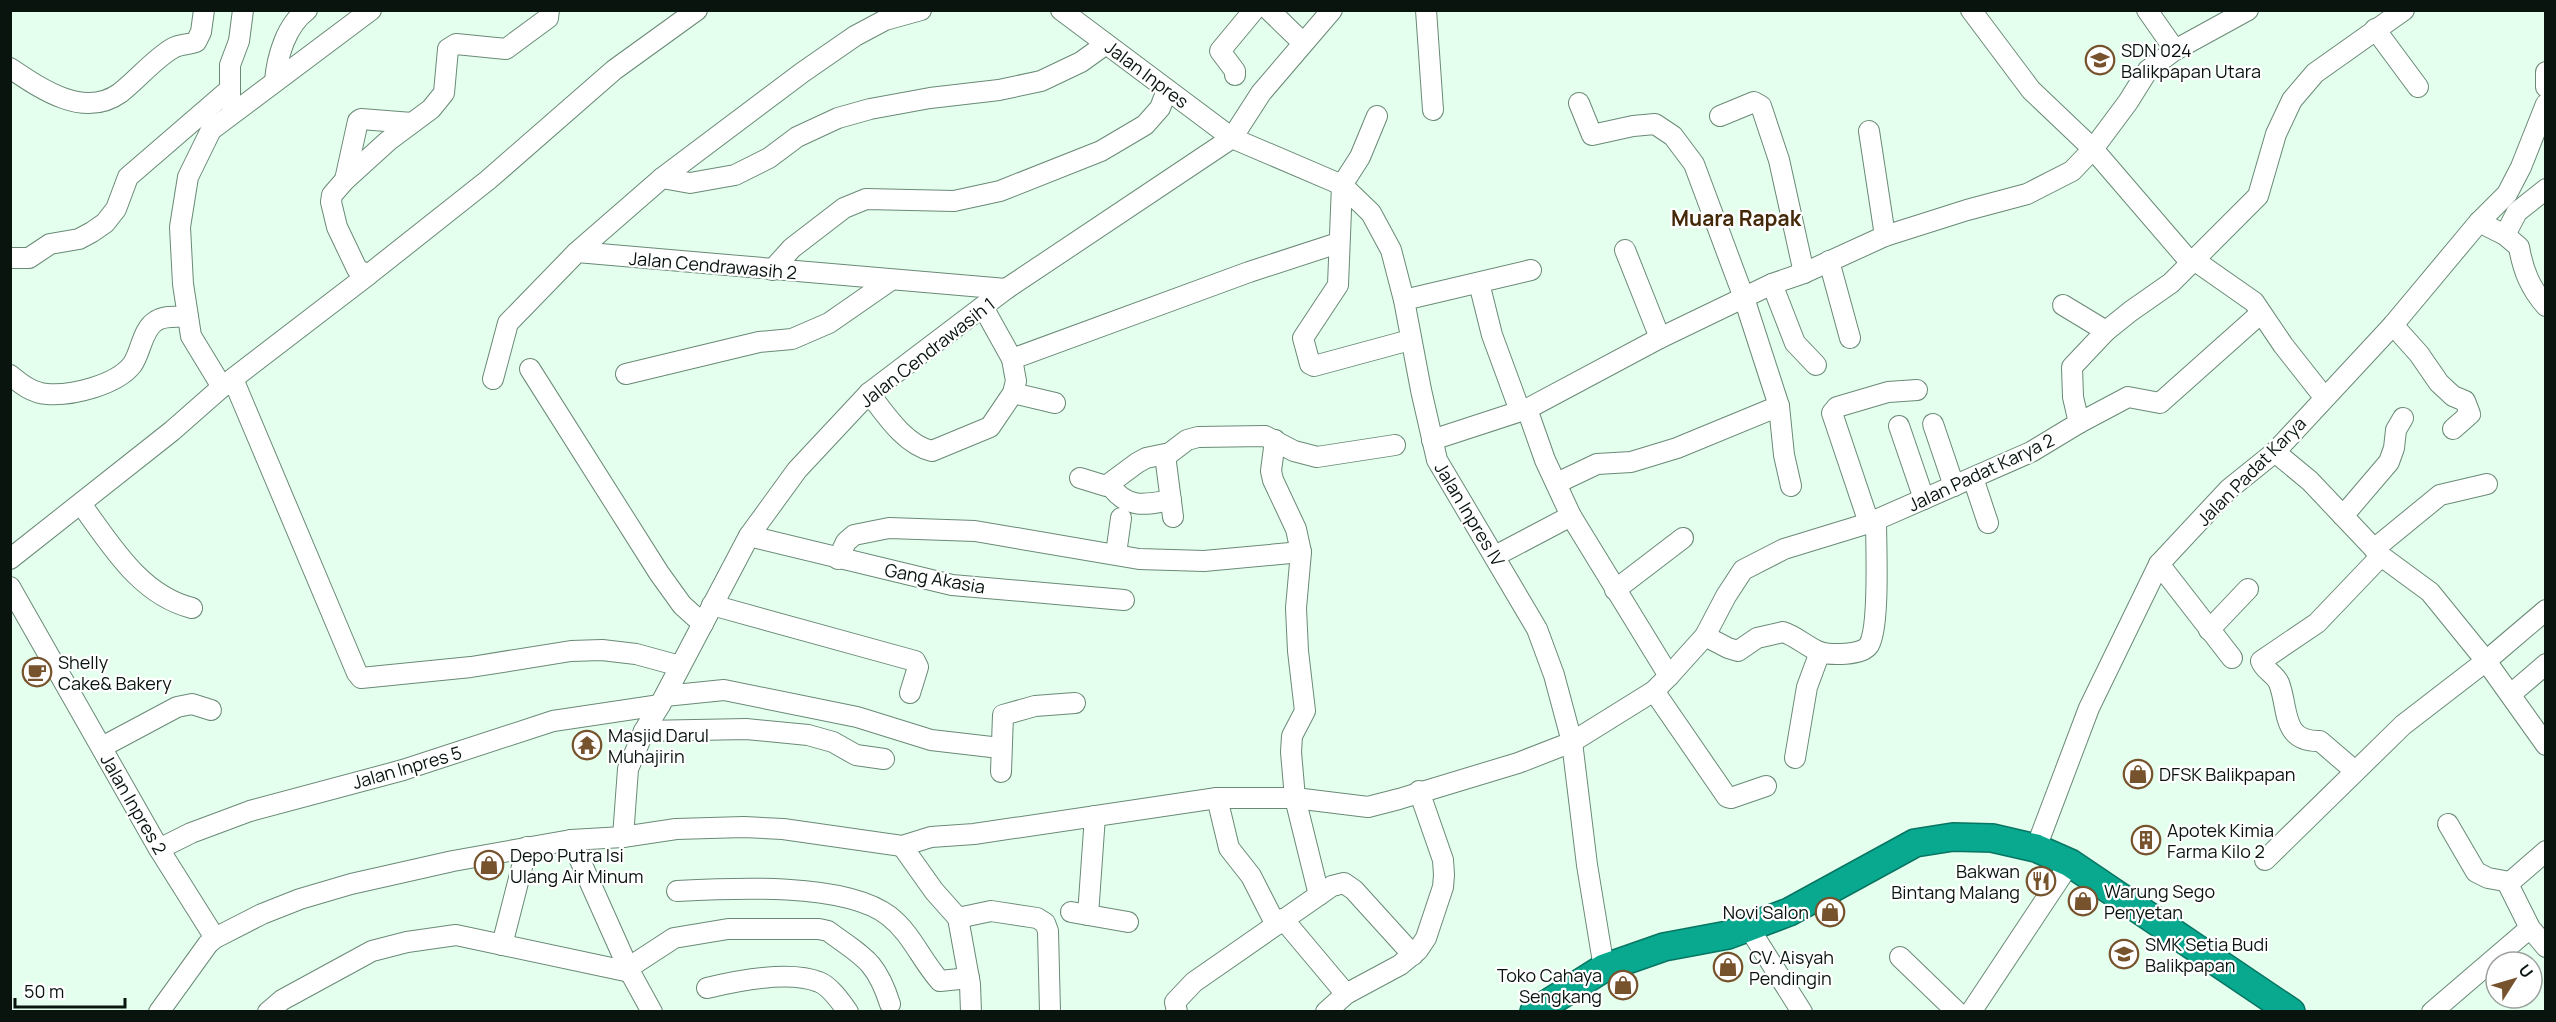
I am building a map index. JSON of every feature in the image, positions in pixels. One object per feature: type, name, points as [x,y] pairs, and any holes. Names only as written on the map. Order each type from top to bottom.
[{"type":"highway","points":[[1534,1011],[1604,968],[1664,947],[1728,935],[1749,928],[1789,912],[1915,843],[1953,837],[1992,838],[2036,848],[2070,863],[2291,1011]]},
{"type":"street","points":[[10,68],[41,89],[67,100],[105,101],[119,93],[173,48],[196,42],[201,33],[204,10]]},
{"type":"street","points":[[230,114],[230,65],[239,40],[243,10]]},
{"type":"street","points":[[275,81],[277,59],[300,16],[307,10]]},
{"type":"street","points":[[371,10],[230,114],[206,137],[188,177],[180,227],[183,284],[191,336],[228,383],[361,678],[471,667],[571,651],[602,650],[636,654],[681,666]]},
{"type":"street","points":[[368,275],[357,269],[337,227],[331,202],[332,195],[345,180],[430,109],[444,93],[448,50],[452,46],[456,44],[506,49],[548,18],[549,10]]},
{"type":"street","points":[[10,559],[172,431],[228,383],[488,180],[614,70],[697,10]]},
{"type":"street","points":[[493,379],[508,323],[577,252],[662,178],[855,36],[885,20],[921,10]]},
{"type":"street","name":"Jalan Inpres","points":[[1061,10],[1232,138]]},
{"type":"street","points":[[1235,75],[1235,71],[1220,51],[1254,10]]},
{"type":"street","points":[[1269,10],[1303,43]]},
{"type":"street","points":[[1232,138],[1261,93],[1332,10]]},
{"type":"street","points":[[1426,10],[1433,110]]},
{"type":"street","points":[[1971,10],[2031,90],[2093,149],[2127,192],[2193,262],[2254,302],[2324,397]]},
{"type":"street","points":[[2147,10],[2175,50]]},
{"type":"street","points":[[1431,440],[1523,410],[1660,338],[1772,284],[1804,273],[1885,236],[1967,210],[2028,194],[2072,171],[2093,149],[2128,102],[2148,70],[2175,50],[2248,10]]},
{"type":"street","points":[[2079,423],[2073,397],[2072,367],[2106,332],[2171,283],[2258,196],[2276,134],[2292,100],[2315,73],[2390,20],[2418,87]]},
{"type":"street","points":[[662,178],[690,183],[735,175],[770,158],[797,137],[838,118],[870,109],[999,90],[1041,81],[1081,62],[1106,44]]},
{"type":"street","points":[[2546,72],[2546,87]]},
{"type":"street","points":[[10,258],[29,258],[45,247],[79,239],[105,223],[122,198],[128,177],[230,89]]},
{"type":"street","points":[[772,270],[792,248],[844,208],[866,199],[954,201],[1000,191],[1101,152],[1145,125],[1160,108],[1167,90]]},
{"type":"street","points":[[1720,116],[1754,102],[1761,106],[1779,160],[1804,273]]},
{"type":"street","points":[[1580,103],[1592,135],[1633,126],[1655,124],[1673,136],[1694,164],[1744,298],[1779,406],[1784,455],[1791,486]]},
{"type":"street","name":"Jalan Padat Karya","points":[[2036,848],[2089,708],[2159,564],[2229,489],[2275,452],[2324,397],[2393,326],[2479,222],[2507,194],[2522,167],[2546,104]]},
{"type":"street","points":[[1377,116],[1360,157],[1342,186],[1338,285],[1303,338],[1310,364],[1314,366],[1410,340]]},
{"type":"street","points":[[345,180],[358,121],[361,119],[412,123]]},
{"type":"street","points":[[1869,131],[1885,236]]},
{"type":"street","name":"Jalan Inpres IV","points":[[1232,138],[1342,186],[1371,213],[1391,250],[1404,300],[1410,340],[1437,460],[1462,506],[1538,629],[1554,675],[1572,742],[1587,865],[1604,968]]},
{"type":"street","name":"Jalan Cendrawasih 1","points":[[623,837],[628,769],[644,731],[749,536],[797,470],[869,393],[1006,289],[1232,138]]},
{"type":"street","points":[[2505,235],[2517,212],[2546,189]]},
{"type":"street","points":[[2479,222],[2505,235],[2519,248],[2531,288],[2546,306]]},
{"type":"street","points":[[1012,358],[1249,272],[1338,243]]},
{"type":"street","points":[[1625,250],[1660,338]]},
{"type":"street","name":"Jalan Cendrawasih 2","points":[[577,252],[1006,289]]},
{"type":"street","points":[[1830,261],[1850,338]]},
{"type":"street","points":[[1404,300],[1531,270]]},
{"type":"street","points":[[626,374],[759,342],[792,339],[829,322],[891,280]]},
{"type":"street","points":[[1479,283],[1492,335],[1571,516],[1669,676]]},
{"type":"street","points":[[1772,284],[1795,343],[1816,365]]},
{"type":"street","points":[[2063,305],[2106,332]]},
{"type":"street","points":[[869,393],[895,426],[914,442],[932,451],[988,429],[1013,393],[1016,381],[1012,358],[983,307]]},
{"type":"street","name":"Jalan Padat Karya 2","points":[[902,846],[931,837],[974,834],[1217,798],[1295,798],[1368,807],[1518,763],[1572,742],[1654,691],[1669,676],[1705,636],[1743,570],[1784,549],[1873,522],[2031,452],[2128,397],[2160,403],[2261,313]]},
{"type":"street","points":[[10,375],[27,388],[46,394],[107,384],[122,376],[134,363],[144,339],[157,320],[166,317],[188,317]]},
{"type":"street","points":[[2393,326],[2419,354],[2439,383],[2468,405],[2470,414],[2453,429]]},
{"type":"street","points":[[530,369],[658,573],[682,604],[703,624]]},
{"type":"street","points":[[1705,636],[1738,651],[1757,639],[1783,632],[1820,652],[1852,654],[1866,648],[1876,614],[1873,522],[1832,413],[1837,407],[1888,392],[1917,390]]},
{"type":"street","points":[[1013,393],[1055,403]]},
{"type":"street","points":[[1557,483],[1597,464],[1631,462],[1677,448],[1779,406]]},
{"type":"street","points":[[2343,516],[2389,462],[2394,448],[2396,430],[2403,418]]},
{"type":"street","points":[[1933,424],[1954,486]]},
{"type":"street","points":[[1899,426],[1923,499]]},
{"type":"street","points":[[1080,478],[1102,487],[1110,485],[1122,472],[1146,458],[1170,453],[1187,440],[1198,437],[1265,436],[1294,451],[1317,457],[1395,445]]},
{"type":"street","points":[[1275,440],[1271,471],[1273,480],[1296,529],[1300,552],[1296,608],[1305,711],[1292,736],[1290,752],[1295,798],[1319,895]]},
{"type":"street","points":[[2275,452],[2310,481],[2378,553],[2430,592],[2486,661],[2546,745]]},
{"type":"street","points":[[1110,485],[1120,498],[1128,502],[1172,508],[1165,454]]},
{"type":"street","points":[[1972,478],[1988,523]]},
{"type":"street","points":[[2355,771],[2320,741],[2310,741],[2295,733],[2286,721],[2279,683],[2261,661],[2317,623],[2362,579],[2378,553],[2440,495],[2487,484]]},
{"type":"street","points":[[81,504],[125,563],[143,582],[175,603],[192,608]]},
{"type":"street","points":[[1495,556],[1571,516]]},
{"type":"street","points":[[1116,554],[1120,518]]},
{"type":"street","points":[[838,559],[846,542],[854,535],[889,528],[975,531],[1139,559],[1196,561],[1300,552]]},
{"type":"street","name":"Gang Akasia","points":[[749,536],[952,585],[1081,594],[1124,600]]},
{"type":"street","points":[[1615,590],[1683,538]]},
{"type":"street","points":[[2159,564],[2232,658]]},
{"type":"street","name":"Jalan Inpres 2","points":[[10,587],[159,849],[215,938]]},
{"type":"street","points":[[2209,630],[2248,589]]},
{"type":"street","points":[[712,605],[915,661],[918,668],[910,693]]},
{"type":"street","points":[[2265,860],[2403,725],[2486,661],[2546,610]]},
{"type":"street","points":[[1795,758],[1807,687],[1820,652]]},
{"type":"street","points":[[2511,694],[2546,664]]},
{"type":"street","name":"Jalan Inpres 5","points":[[159,849],[191,833],[242,814],[403,770],[553,722],[724,690],[857,717],[931,740],[1000,748]]},
{"type":"street","points":[[1654,691],[1727,797],[1731,798],[1766,786]]},
{"type":"street","points":[[1001,772],[1002,719],[1006,713],[1035,706],[1075,702]]},
{"type":"street","points":[[102,747],[183,705],[192,704],[211,710]]},
{"type":"street","points":[[644,731],[746,729],[808,735],[833,742],[856,755],[884,759]]},
{"type":"street","points":[[1326,1011],[1346,994],[1400,965],[1413,955],[1428,932],[1444,875],[1443,860],[1419,791]]},
{"type":"street","points":[[1217,798],[1229,848],[1251,876],[1280,922],[1346,994]]},
{"type":"street","points":[[1095,816],[1080,914],[1128,922]]},
{"type":"street","points":[[2448,824],[2476,872],[2488,878],[2510,882]]},
{"type":"street","points":[[159,1011],[194,961],[215,938],[280,907],[343,886],[527,847],[571,840],[623,837],[676,829],[744,827],[783,829],[902,846],[934,891],[958,918],[969,978],[971,1011]]},
{"type":"street","points":[[571,840],[629,970],[652,1011]]},
{"type":"street","points":[[502,945],[527,847]]},
{"type":"street","points":[[2432,1011],[2541,938],[2509,887],[2510,882],[2546,851]]},
{"type":"street","points":[[1971,1011],[2070,863]]},
{"type":"street","points":[[1177,1011],[1175,1002],[1194,982],[1332,886],[1344,883],[1354,890],[1413,955]]},
{"type":"street","points":[[676,891],[734,888],[827,893],[867,902],[889,916],[909,934],[940,981],[969,978]]},
{"type":"street","points":[[958,918],[991,911],[1037,918],[1045,923],[1048,931],[1050,1011]]},
{"type":"street","points":[[268,1011],[282,1000],[356,958],[383,947],[456,935],[629,970],[674,938],[728,928],[828,931],[873,965],[885,986],[890,1004]]},
{"type":"street","points":[[1749,928],[1802,1011]]},
{"type":"street","points":[[1900,957],[1957,1011]]},
{"type":"street","points":[[706,988],[762,978],[819,982],[839,999],[848,1011]]},
{"type":"place","name":"SDN 024 Balikpapan Utara","points":[[2100,60]]},
{"type":"place","name":"Shelly Cake& Bakery","points":[[37,672]]},
{"type":"place","name":"Masjid Darul Muhajirin","points":[[587,745]]},
{"type":"place","name":"DFSK Balikpapan","points":[[2138,774]]},
{"type":"place","name":"Apotek Kimia Farma Kilo 2","points":[[2146,840]]},
{"type":"place","name":"Depo Putra Isi Ulang Air Minum","points":[[489,865]]},
{"type":"place","name":"Bakwan Bintang Malang","points":[[2041,881]]},
{"type":"place","name":"Warung Sego Penyetan","points":[[2083,901]]},
{"type":"place","name":"Novi Salon","points":[[1830,912]]},
{"type":"place","name":"SMK Setia Budi Balikpapan","points":[[2124,954]]},
{"type":"place","name":"CV. Aisyah Pendingin","points":[[1728,967]]},
{"type":"place","name":"Toko Cahaya Sengkang","points":[[1623,985]]},
{"type":"district","name":"Muara Rapak","points":[[1736,218]]}]
